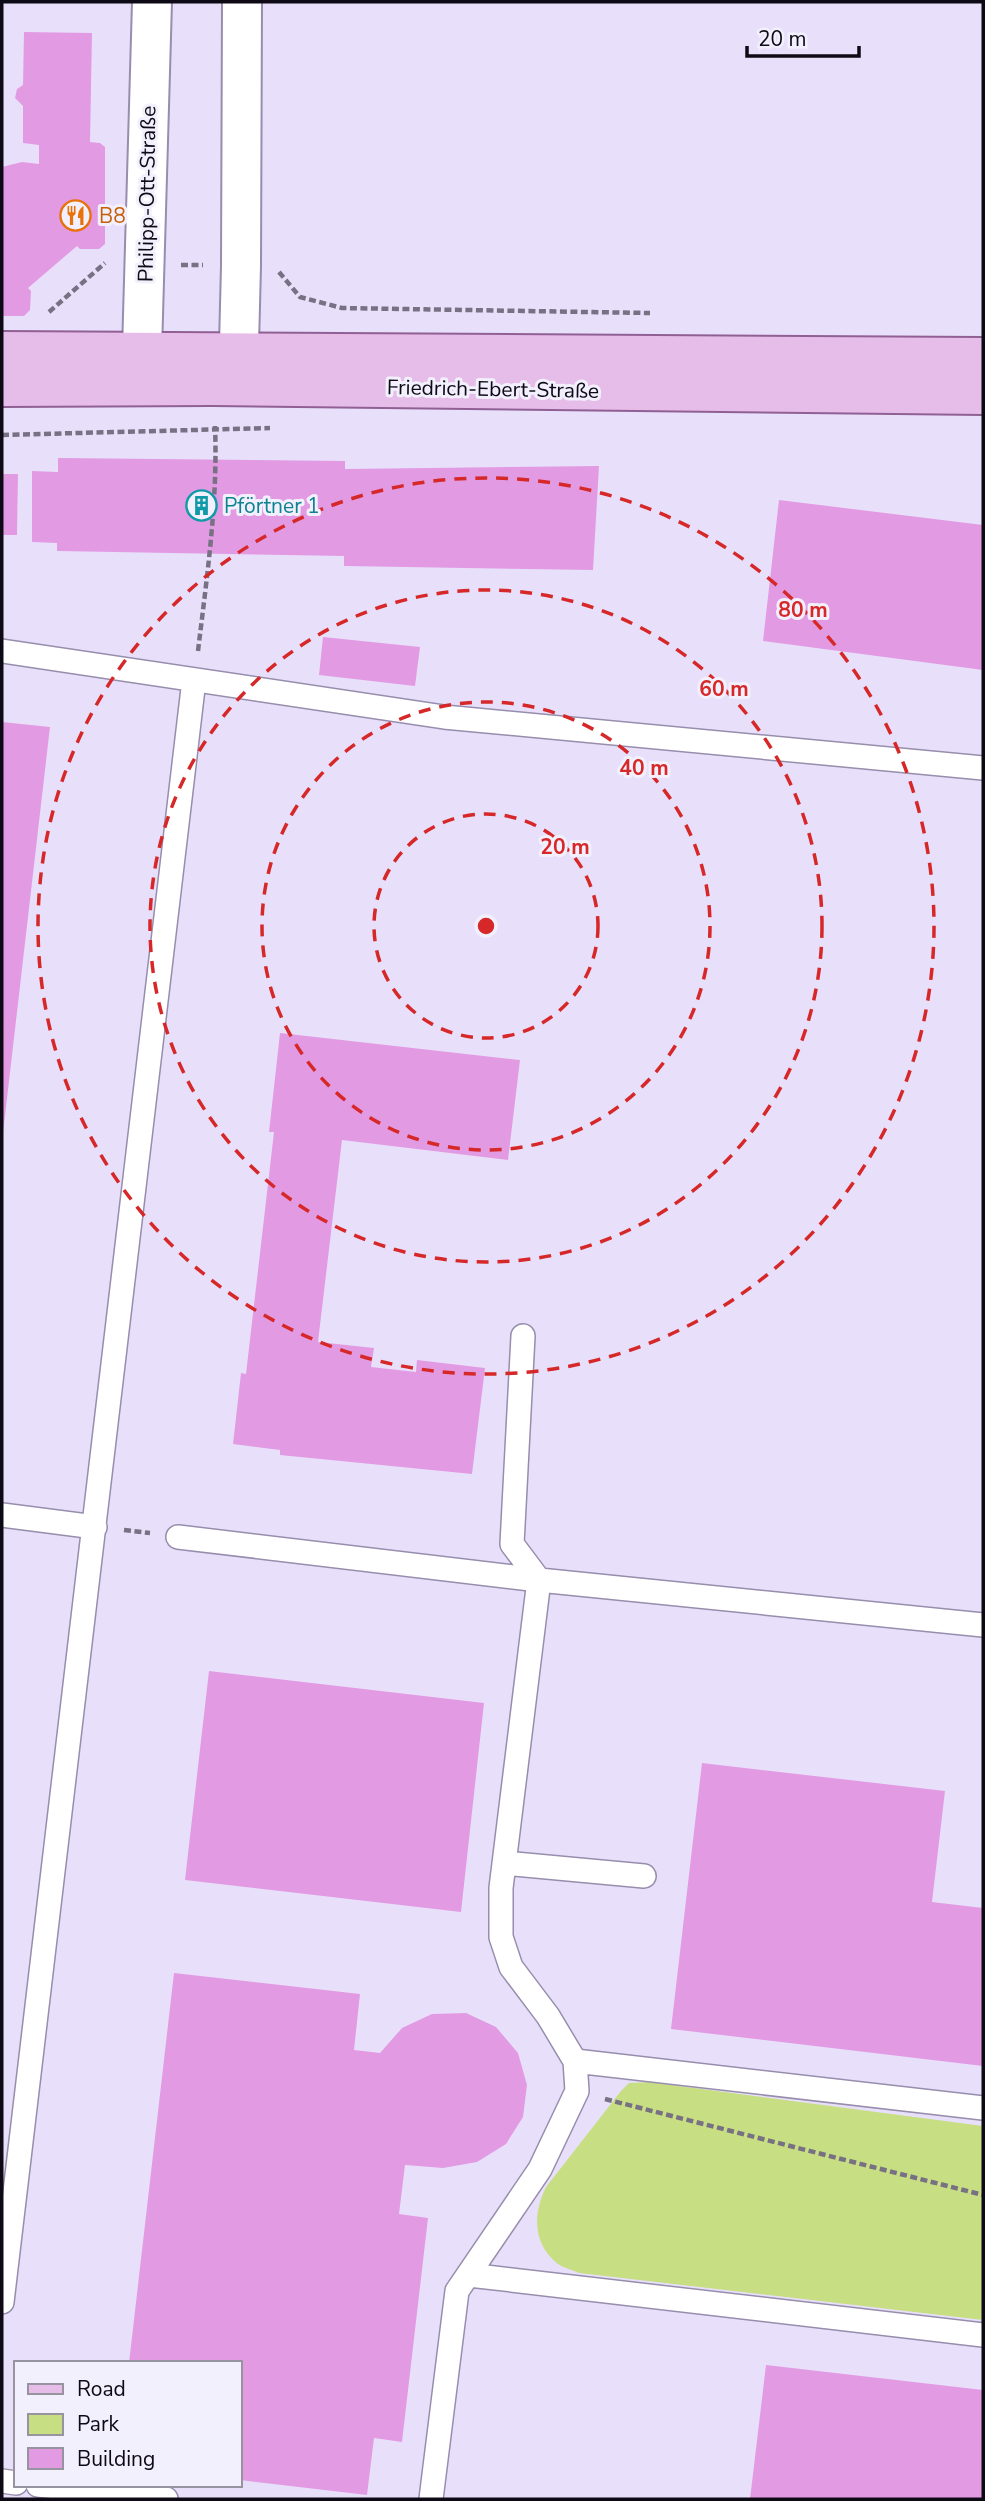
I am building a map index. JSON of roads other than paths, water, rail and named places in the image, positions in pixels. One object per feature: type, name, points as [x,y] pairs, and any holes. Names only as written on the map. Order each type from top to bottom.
[{"type":"main road","name":"Friedrich-Ebert-Straße","points":[[2,351],[142,369],[983,357]]},
{"type":"main road","name":"Friedrich-Ebert-Straße","points":[[2,387],[142,369]]},
{"type":"main road","name":"Friedrich-Ebert-Straße","points":[[239,369],[983,395]]},
{"type":"street","name":"Philipp-Ott-Straße","points":[[142,369],[152,2]]},
{"type":"street","points":[[239,369],[242,265],[242,2]]},
{"type":"lane","points":[[2,651],[444,717],[983,768]]},
{"type":"lane","points":[[2,2302],[194,680]]},
{"type":"lane","points":[[431,2499],[457,2291],[540,2169],[577,2091],[575,2061],[548,2016],[511,1967],[501,1937],[501,1888],[538,1580],[512,1544],[523,1336]]},
{"type":"lane","points":[[2,1515],[95,1527]]},
{"type":"lane","points":[[178,1536],[538,1580],[983,1625]]},
{"type":"lane","points":[[504,1863],[644,1876]]},
{"type":"lane","points":[[575,2061],[983,2108]]},
{"type":"lane","points":[[469,2275],[983,2335]]},
{"type":"lane","points":[[56,2487],[166,2499]]},
{"type":"place","name":"B8","points":[[76,216]]},
{"type":"place","name":"Pförtner 1","points":[[201,506]]}]
